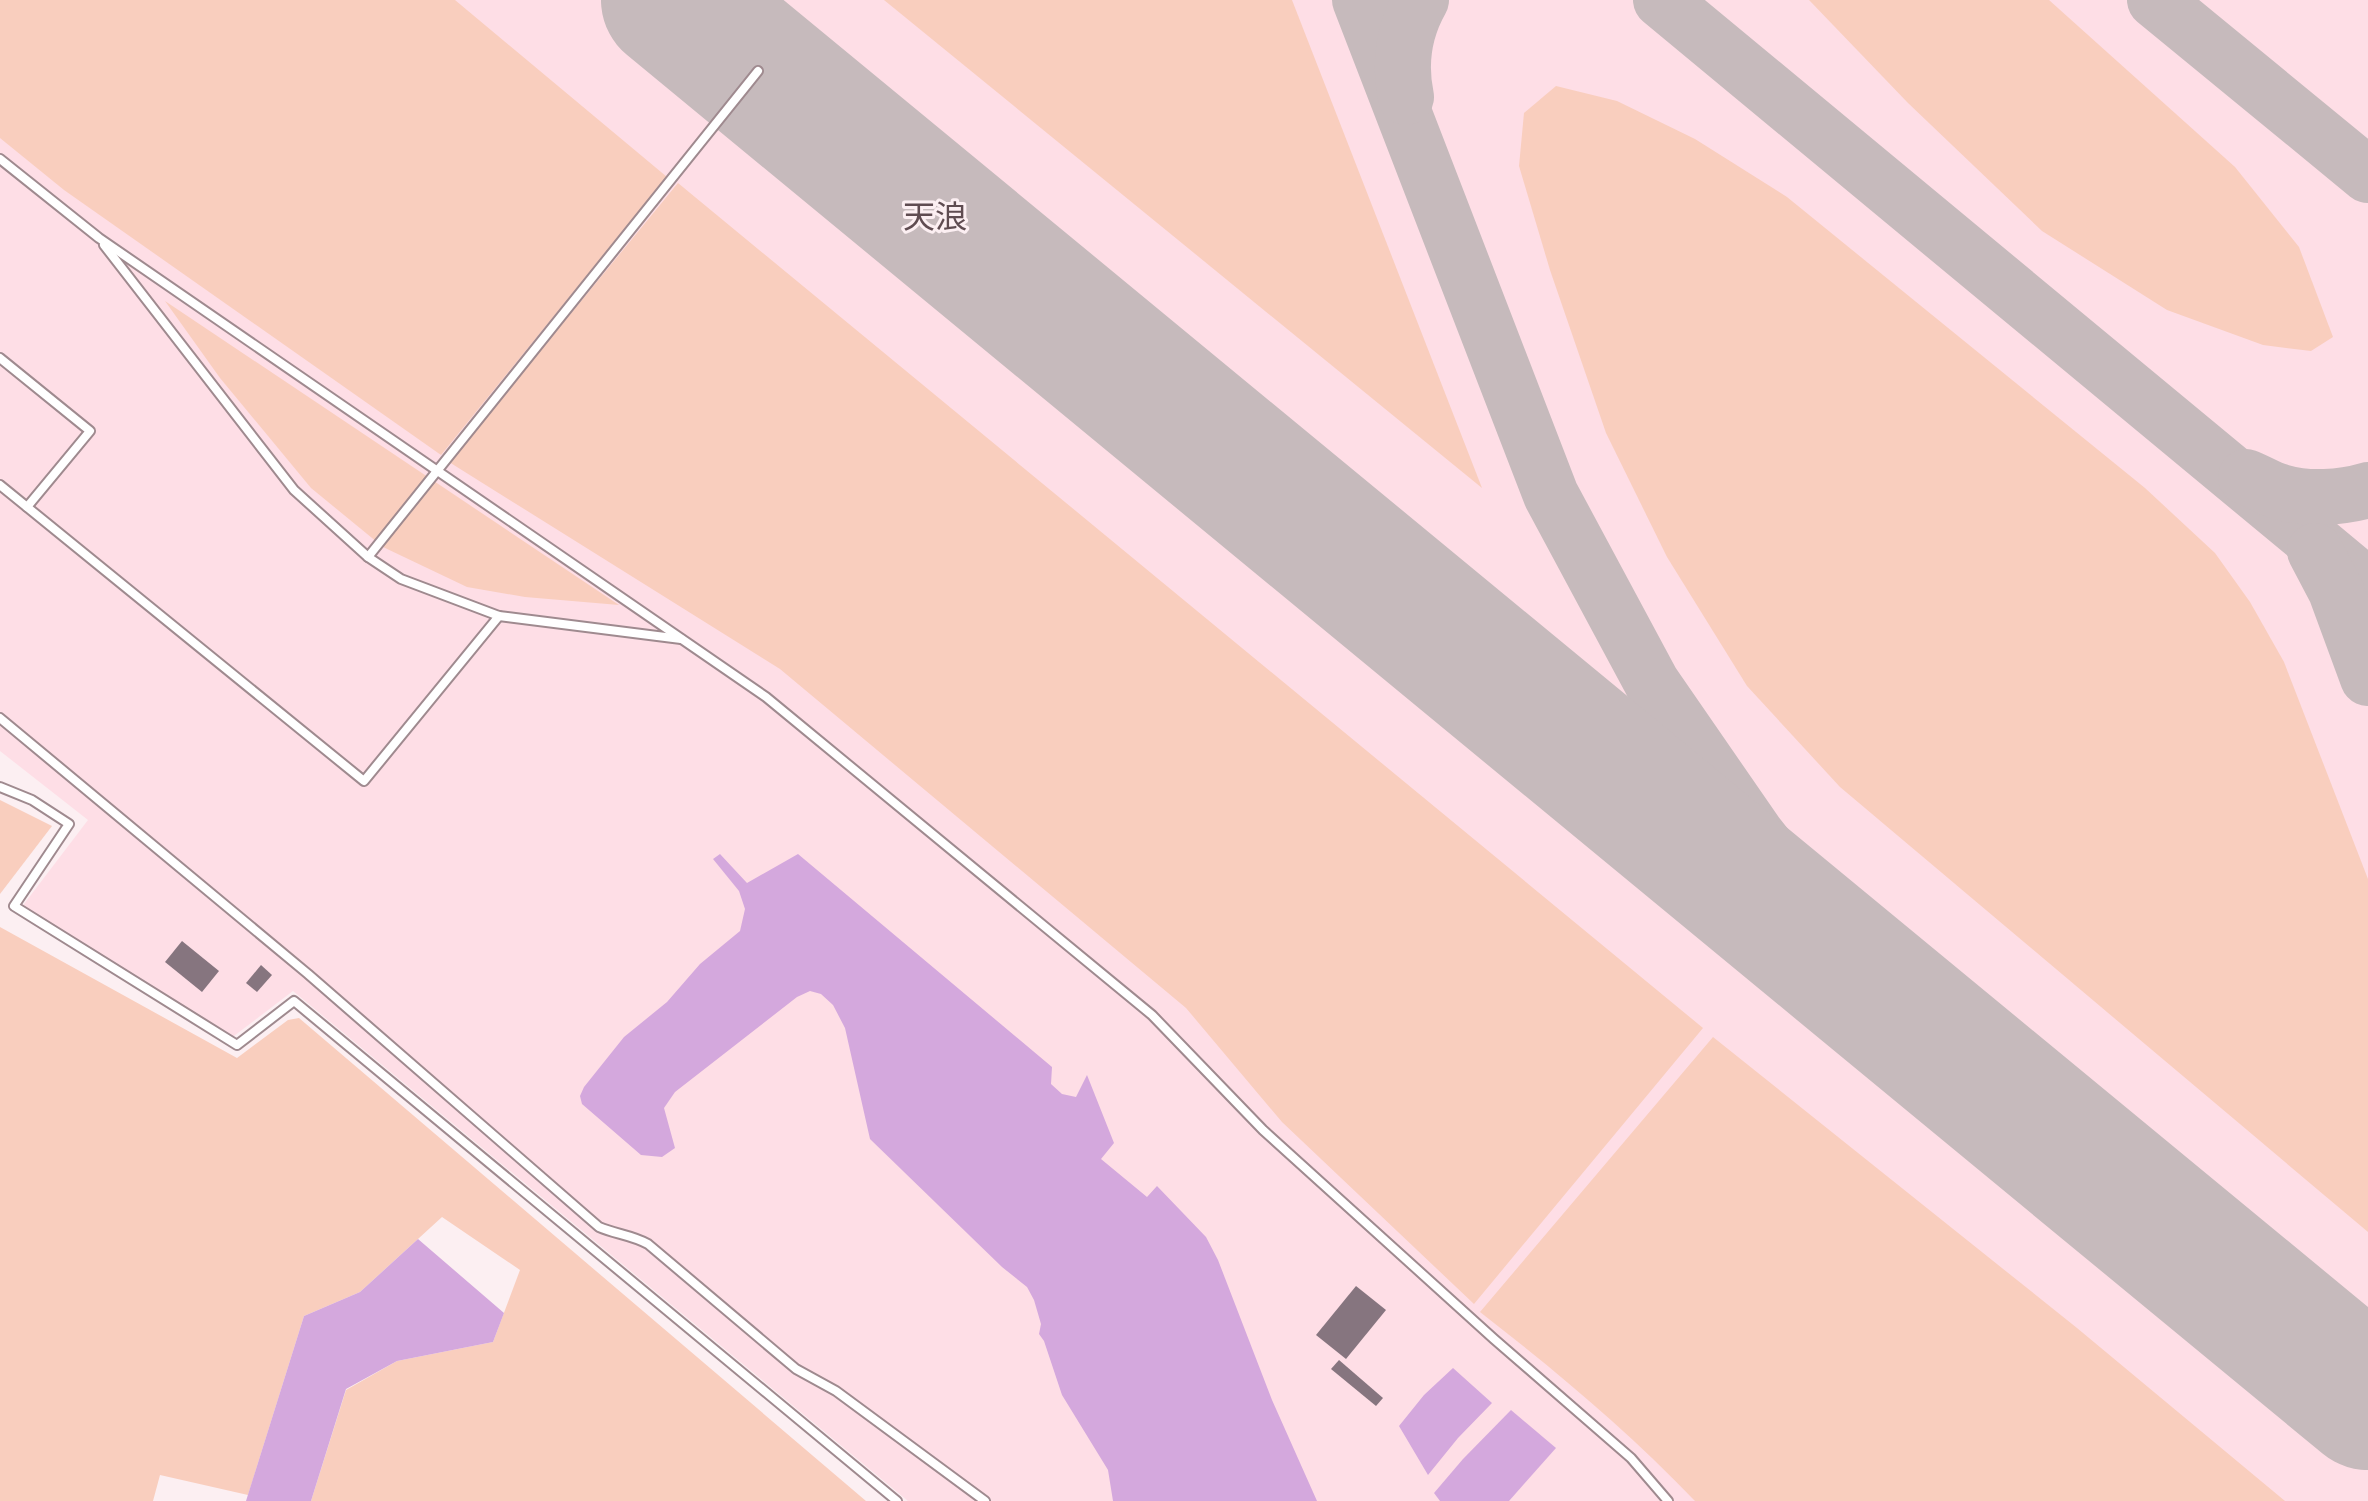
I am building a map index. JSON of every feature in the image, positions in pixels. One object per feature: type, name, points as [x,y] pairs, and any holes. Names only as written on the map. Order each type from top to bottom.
[{"type":"lane","points":[[368,557],[758,71]]},
{"type":"lane","points":[[0,159],[99,238],[766,697],[1152,1015],[1263,1130],[1631,1458],[1668,1501]]},
{"type":"lane","points":[[99,238],[294,490],[368,557],[401,579],[499,616],[686,640]]},
{"type":"lane","points":[[0,358],[90,431],[27,507]]},
{"type":"lane","points":[[0,485],[364,781],[499,616]]},
{"type":"lane","points":[[0,718],[308,974],[599,1227],[633,1236],[648,1244],[796,1369],[836,1391],[985,1501]]},
{"type":"lane","points":[[0,787],[32,800],[69,824],[14,906],[237,1045],[294,1001],[897,1501]]},
{"type":"shaded area","points":[[0,0],[2368,0],[2368,1501],[908,1501],[293,991],[226,1042],[21,908],[88,820],[0,751]]},
{"type":"shaded area","points":[[0,0],[455,0],[667,177],[441,455],[64,190],[0,138]]},
{"type":"shaded area","points":[[884,0],[1292,0],[1482,488]]},
{"type":"shaded area","points":[[1809,0],[2049,0],[2235,167],[2299,247],[2333,337],[2311,351],[2263,345],[2167,310],[2042,231],[1908,103]]},
{"type":"shaded area","points":[[1556,86],[1617,101],[1695,139],[1787,197],[2145,488],[2215,553],[2250,602],[2284,662],[2368,879],[2368,1232],[1840,787],[1747,686],[1667,557],[1606,433],[1550,270],[1519,166],[1524,113]]},
{"type":"shaded area","points":[[678,183],[1703,1028],[1474,1304],[1282,1122],[1186,1008],[780,669],[449,462]]},
{"type":"shaded area","points":[[165,301],[619,605],[525,597],[467,587],[383,547],[311,488],[220,378]]},
{"type":"shaded area","points":[[0,800],[52,826],[0,894]]},
{"type":"shaded area","points":[[720,854],[747,883],[798,854],[1052,1067],[1051,1084],[1062,1094],[1076,1097],[1087,1075],[1114,1143],[1101,1159],[1147,1197],[1157,1186],[1206,1237],[1317,1501],[1113,1501],[1108,1470],[1062,1395],[1039,1334],[1041,1324],[1027,1287],[1002,1267],[870,1139],[845,1028],[833,1005],[821,994],[810,991],[797,997],[675,1092],[664,1108],[675,1148],[662,1157],[641,1155],[582,1104],[580,1096],[584,1087],[624,1037],[667,1002],[700,964],[740,931],[745,909],[739,891],[713,859]]},
{"type":"shaded area","points":[[0,927],[237,1058],[288,1020],[299,1018],[866,1501],[311,1501],[346,1390],[397,1361],[493,1342],[520,1270],[442,1217],[360,1292],[304,1316],[248,1495],[160,1475],[153,1501],[0,1501]]},
{"type":"shaded area","points":[[1713,1037],[2077,1328],[2285,1501],[1695,1501],[1591,1402],[1480,1312]]},
{"type":"shaded area","points":[[418,1239],[504,1313],[493,1342],[397,1361],[346,1389],[311,1501],[246,1501],[304,1316],[360,1292]]},
{"type":"shaded area","points":[[1453,1368],[1492,1403],[1428,1475],[1399,1426],[1424,1395]]},
{"type":"shaded area","points":[[1511,1410],[1556,1448],[1509,1501],[1440,1501],[1434,1493]]},
{"type":"building","points":[[182,941],[219,971],[202,992],[165,962]]},
{"type":"building","points":[[261,965],[272,975],[257,992],[246,983]]},
{"type":"building","points":[[1356,1286],[1386,1310],[1346,1359],[1316,1335]]},
{"type":"building","points":[[1339,1360],[1383,1398],[1376,1406],[1331,1369]]},
{"type":"taxiway","points":[[1360,0],[1551,495],[1652,683],[1757,835],[1894,1008]]},
{"type":"taxiway","points":[[1406,97],[1404,47],[1410,23],[1421,0]]},
{"type":"taxiway","points":[[1661,0],[2368,586]]},
{"type":"taxiway","points":[[2155,0],[2368,175]]},
{"type":"taxiway","points":[[2246,477],[2291,495],[2336,496],[2368,490]]},
{"type":"taxiway","points":[[2315,551],[2336,591],[2368,678]]},
{"type":"runway","points":[[672,0],[2368,1399]]},
{"type":"district","name":"天浪","points":[[935,217]]}]
